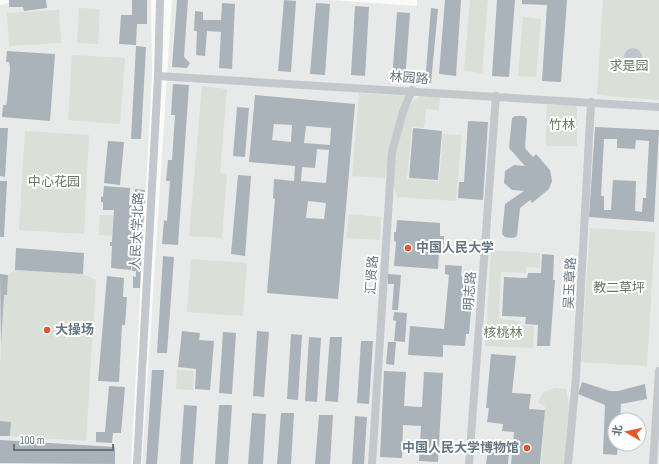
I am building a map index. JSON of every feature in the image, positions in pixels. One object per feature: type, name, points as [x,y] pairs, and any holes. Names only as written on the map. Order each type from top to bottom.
[{"type":"street","name":"人民大学北路","points":[[137,464],[158,76],[160,0]]},
{"type":"street","name":"林园路","points":[[158,76],[412,90],[659,107]]},
{"type":"street","name":"汇贤路","points":[[372,464],[392,152],[403,112],[412,90]]},
{"type":"street","name":"明志路","points":[[469,464],[496,96]]},
{"type":"street","name":"吴玉章路","points":[[568,464],[576,377],[591,102]]},
{"type":"street","points":[[653,464],[659,371]]},
{"type":"shaded area","points":[[24,0],[151,0],[152,74],[131,464],[0,464],[0,5]]},
{"type":"shaded area","name":"中国人民大学","points":[[172,0],[330,0],[417,6],[417,0],[659,0],[659,464],[142,464]]},
{"type":"shaded area","points":[[633,48],[639,51],[642,57],[639,63],[633,66],[627,63],[624,57],[627,51]]},
{"type":"green space","points":[[470,0],[488,0],[482,73],[464,71]]},
{"type":"green space","name":"求是园","points":[[603,0],[659,0],[659,100],[597,95]]},
{"type":"green space","points":[[79,8],[100,9],[98,44],[77,43]]},
{"type":"green space","points":[[59,10],[61,43],[9,46],[7,13]]},
{"type":"green space","points":[[523,17],[541,19],[536,77],[518,76]]},
{"type":"green space","points":[[72,55],[125,58],[120,124],[68,120]]},
{"type":"green space","points":[[202,86],[227,89],[220,173],[227,174],[222,238],[189,236]]},
{"type":"green space","points":[[359,93],[406,96],[389,154],[385,178],[352,176]]},
{"type":"green space","points":[[424,94],[440,97],[439,110],[426,109],[424,128],[412,127],[407,179],[439,181],[443,134],[462,135],[456,201],[397,197],[393,185],[396,150],[403,118],[414,100]]},
{"type":"green space","name":"竹林","points":[[547,105],[577,105],[577,146],[546,146]]},
{"type":"green space","name":"中心花园","points":[[25,131],[89,135],[84,234],[19,230]]},
{"type":"green space","points":[[349,214],[381,217],[380,240],[346,238]]},
{"type":"green space","points":[[100,215],[114,215],[113,236],[99,235]]},
{"type":"green space","name":"教二草坪","points":[[590,228],[655,232],[647,366],[581,362]]},
{"type":"green space","name":"核桃林","points":[[491,250],[540,253],[540,268],[526,267],[526,273],[501,272],[499,319],[521,321],[521,325],[534,326],[533,348],[485,346]]},
{"type":"green space","points":[[191,259],[247,263],[243,316],[187,312]]},
{"type":"green space","name":"大操场","points":[[15,270],[83,274],[96,280],[86,441],[10,436],[10,422],[0,421],[0,366],[4,295],[7,295],[8,275]]},
{"type":"green space","points":[[177,370],[194,371],[193,390],[176,389]]},
{"type":"green space","points":[[555,388],[566,389],[569,405],[566,464],[541,464],[545,407],[538,402],[543,392]]},
{"type":"building","points":[[9,0],[46,0],[47,8],[24,11],[23,7],[9,7]]},
{"type":"building","points":[[132,0],[147,0],[147,24],[137,24],[136,45],[119,44],[121,15],[132,15]]},
{"type":"building","points":[[177,0],[188,0],[184,57],[190,63],[187,68],[172,67]]},
{"type":"building","points":[[284,0],[296,1],[291,72],[278,71]]},
{"type":"building","points":[[445,0],[461,0],[456,76],[439,74]]},
{"type":"building","points":[[497,0],[515,0],[509,77],[492,76]]},
{"type":"building","points":[[522,0],[567,0],[561,82],[542,81],[547,5],[522,4]]},
{"type":"building","points":[[222,3],[235,4],[232,69],[219,68],[221,32],[207,31],[205,56],[196,55],[197,31],[194,31],[195,11],[203,12],[203,20],[221,20]]},
{"type":"building","points":[[316,3],[330,4],[325,75],[310,74]]},
{"type":"building","points":[[355,6],[369,7],[365,76],[351,75]]},
{"type":"building","points":[[431,8],[438,9],[431,83],[425,83]]},
{"type":"building","points":[[397,12],[410,13],[405,81],[392,80]]},
{"type":"building","points":[[136,46],[146,47],[141,139],[131,139]]},
{"type":"building","points":[[7,51],[55,54],[50,121],[2,117],[3,105],[6,105],[7,100],[10,68],[9,62],[6,62]]},
{"type":"building","points":[[173,84],[189,85],[178,245],[162,244],[164,220],[167,221],[170,181],[166,181],[168,160],[172,160],[175,115],[171,115]]},
{"type":"building","points":[[255,95],[355,104],[338,299],[267,293],[275,199],[273,198],[274,179],[294,181],[295,166],[249,162]],"holes":[[[274,124],[292,125],[291,142],[272,140]],[[306,126],[331,128],[330,145],[304,143]],[[317,149],[329,150],[326,183],[301,181],[302,167],[315,168]],[[308,201],[326,203],[324,219],[306,218]]]},
{"type":"building","points":[[237,107],[249,108],[245,157],[233,156]]},
{"type":"building","points":[[515,116],[524,116],[527,119],[525,148],[533,157],[536,154],[550,170],[552,181],[549,189],[532,203],[530,200],[520,208],[517,236],[513,238],[505,237],[502,234],[505,204],[524,191],[512,190],[504,183],[505,171],[514,165],[525,166],[509,148],[512,118]]},
{"type":"building","points":[[468,121],[488,122],[483,200],[458,198],[459,182],[464,182]]},
{"type":"building","points":[[595,127],[659,130],[654,222],[589,217]],"holes":[[[604,139],[617,139],[617,148],[635,149],[636,140],[649,141],[646,198],[643,198],[642,212],[635,211],[636,181],[613,180],[611,210],[604,210],[604,196],[601,196]]]},
{"type":"building","points":[[0,128],[8,128],[5,177],[0,176]]},
{"type":"building","points":[[413,128],[442,131],[438,180],[409,178]]},
{"type":"building","points":[[108,141],[124,142],[120,185],[104,183]]},
{"type":"building","points":[[238,175],[251,176],[245,256],[231,254]]},
{"type":"building","points":[[0,181],[7,181],[4,237],[0,237]]},
{"type":"building","points":[[104,186],[130,188],[129,205],[135,205],[131,270],[111,268],[112,246],[110,246],[110,242],[112,242],[114,210],[103,210],[101,196],[103,197]]},
{"type":"building","points":[[135,189],[145,190],[145,204],[134,204]]},
{"type":"building","points":[[135,207],[144,208],[140,288],[133,288],[133,276],[136,277],[136,271],[132,271]]},
{"type":"building","points":[[397,220],[440,223],[440,236],[444,236],[443,252],[439,252],[438,269],[394,266],[396,242],[394,241],[394,232],[396,232]]},
{"type":"building","points":[[16,248],[84,253],[83,274],[15,270]]},
{"type":"building","points":[[542,254],[554,255],[553,280],[555,280],[550,346],[537,346],[538,325],[525,324],[526,317],[502,316],[504,277],[527,278],[528,273],[541,273]]},
{"type":"building","points":[[163,256],[174,257],[167,353],[157,353]]},
{"type":"building","points":[[445,265],[462,266],[461,276],[474,277],[469,334],[466,334],[465,346],[443,345],[443,357],[408,355],[410,326],[444,329],[449,275],[445,274]]},
{"type":"building","points":[[0,274],[8,275],[7,295],[4,295],[1,346]]},
{"type":"building","points":[[388,274],[401,275],[398,310],[392,310],[394,284],[388,284]]},
{"type":"building","points":[[107,276],[124,278],[123,297],[127,297],[125,325],[122,325],[119,382],[98,381]]},
{"type":"building","points":[[394,312],[407,313],[405,342],[394,341],[396,321],[393,320]]},
{"type":"building","points":[[182,331],[200,333],[199,340],[214,341],[210,390],[195,389],[196,369],[178,367]]},
{"type":"building","points":[[257,331],[269,332],[264,397],[253,396]]},
{"type":"building","points":[[223,332],[236,333],[232,394],[219,393]]},
{"type":"building","points":[[291,334],[302,335],[298,400],[287,399]]},
{"type":"building","points":[[309,337],[321,338],[317,402],[305,401]]},
{"type":"building","points":[[330,337],[342,337],[338,402],[325,401]]},
{"type":"building","points":[[361,341],[373,341],[369,404],[357,403]]},
{"type":"building","points":[[388,342],[396,342],[394,365],[386,364]]},
{"type":"building","points":[[491,354],[516,356],[512,393],[531,394],[529,409],[545,410],[540,464],[511,464],[514,432],[502,431],[503,424],[487,422],[489,408],[486,408]]},
{"type":"building","points":[[152,370],[164,370],[157,464],[146,464]]},
{"type":"building","points":[[384,371],[406,372],[404,406],[422,407],[424,372],[443,373],[438,462],[419,461],[421,426],[403,425],[402,458],[380,457]]},
{"type":"building","points":[[582,382],[610,391],[618,391],[645,384],[647,399],[621,404],[620,412],[607,412],[607,452],[617,452],[617,455],[603,454],[605,405],[578,394]]},
{"type":"building","points":[[109,386],[125,387],[121,433],[113,433],[112,443],[96,442],[96,432],[105,432]]},
{"type":"building","points":[[184,405],[197,406],[193,464],[180,464]]},
{"type":"building","points":[[219,405],[232,405],[228,464],[215,464]]},
{"type":"building","points":[[252,413],[266,414],[263,464],[248,464]]},
{"type":"building","points":[[281,413],[294,413],[291,464],[277,464]]},
{"type":"building","points":[[319,415],[333,415],[330,464],[315,464]]},
{"type":"building","points":[[355,416],[367,417],[364,464],[352,464]]},
{"type":"building","points":[[0,421],[11,422],[10,436],[0,436]]},
{"type":"building","points":[[0,440],[115,447],[115,464],[0,463]]},
{"type":"building","points":[[488,451],[509,453],[508,464],[486,464]]},
{"type":"place","name":"中国人民大学","points":[[408,248]]},
{"type":"place","name":"大操场","points":[[47,330]]},
{"type":"place","name":"中国人民大学博物馆","points":[[527,448]]}]
